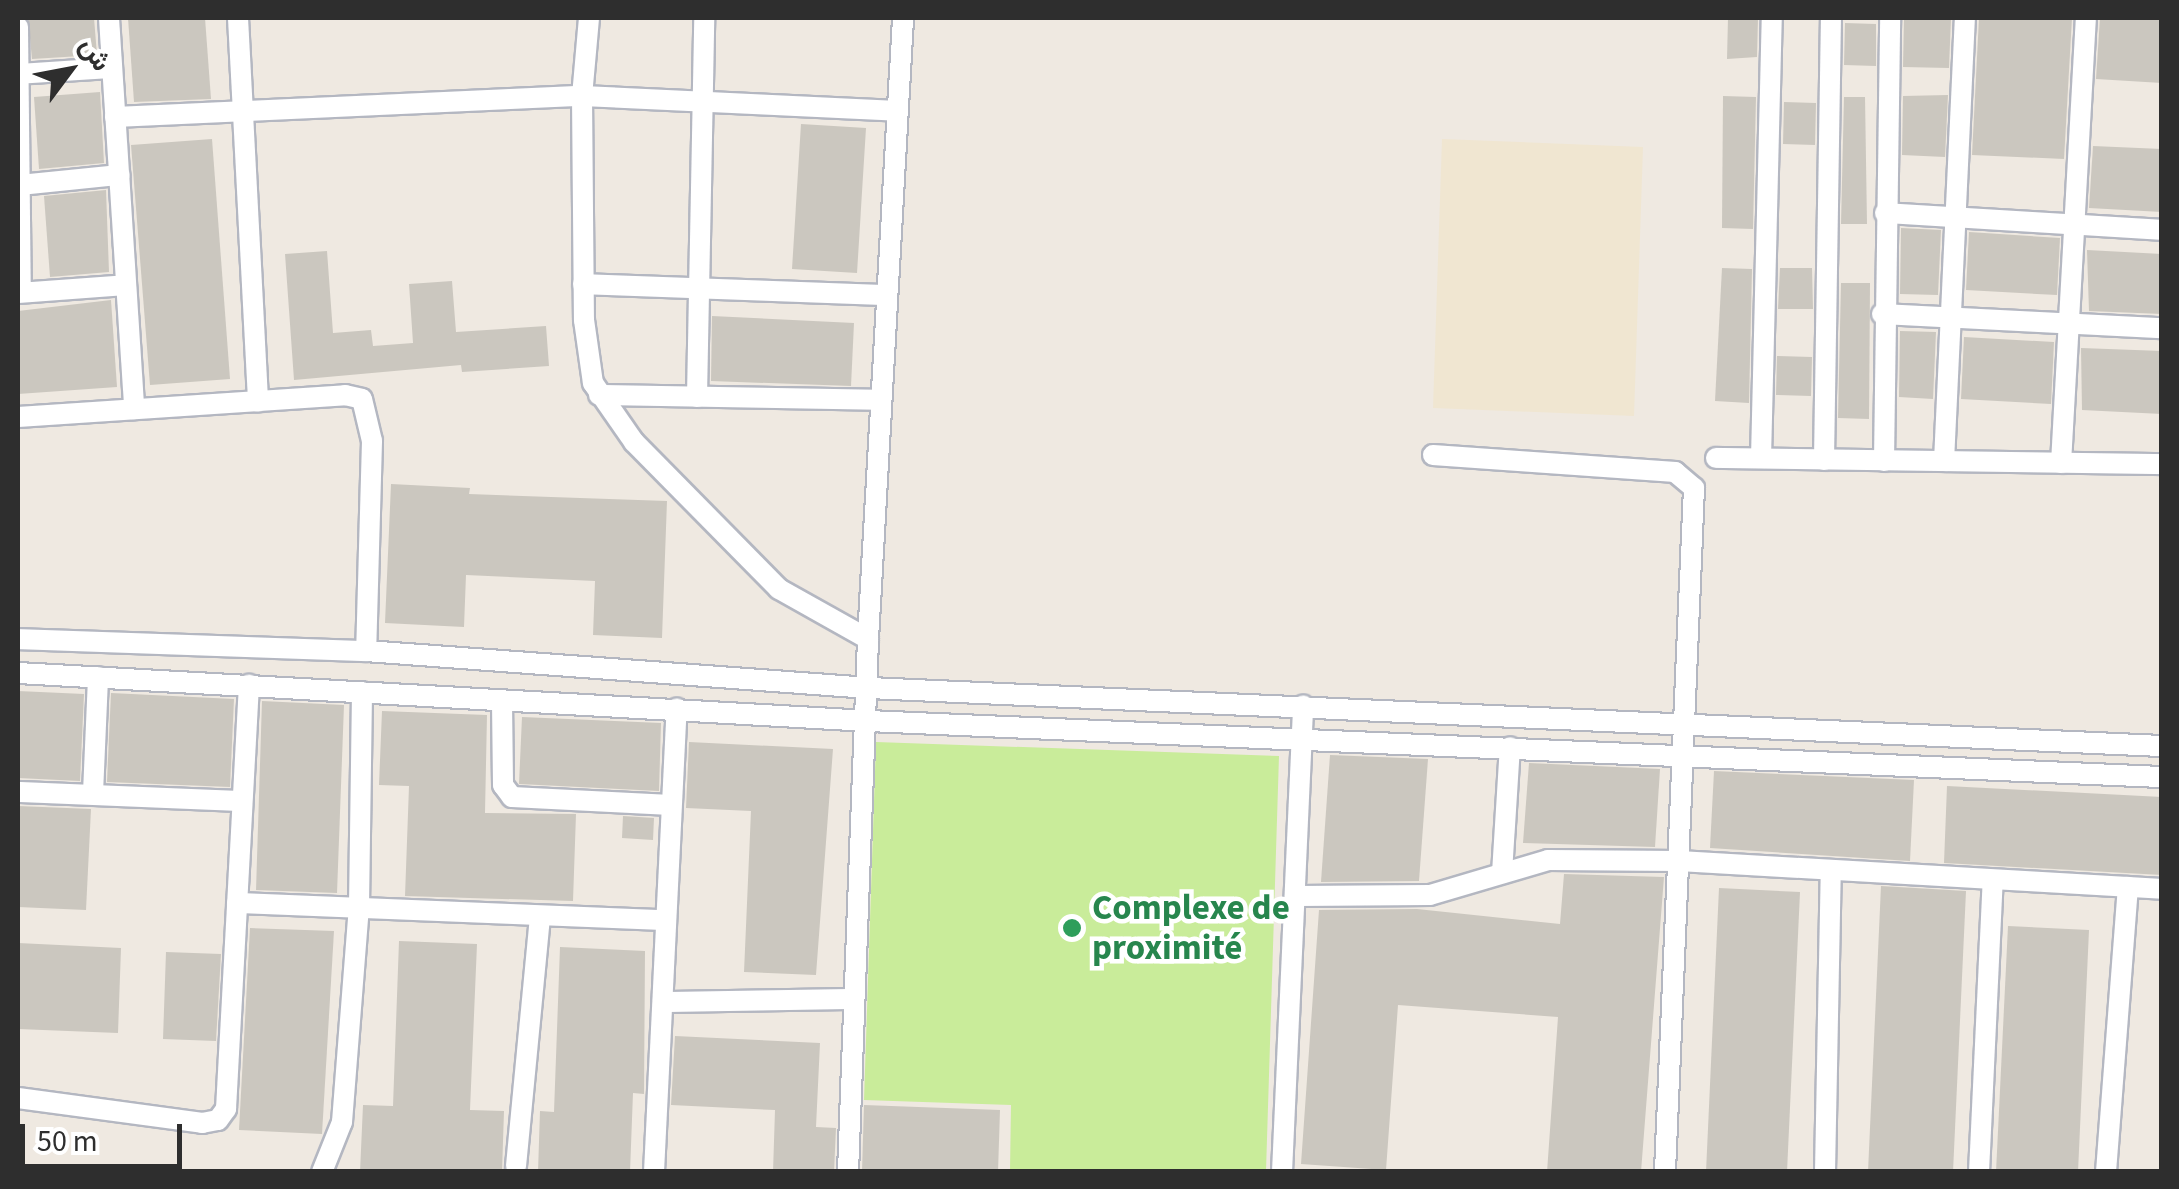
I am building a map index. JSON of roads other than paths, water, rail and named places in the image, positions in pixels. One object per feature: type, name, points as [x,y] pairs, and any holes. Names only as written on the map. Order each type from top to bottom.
[{"type":"street","points":[[109,18],[134,409]]},
{"type":"street","points":[[238,18],[258,400]]},
{"type":"street","points":[[589,18],[582,96],[584,284],[586,357],[599,395],[634,442],[779,589],[868,639]]},
{"type":"street","points":[[697,398],[704,18]]},
{"type":"street","points":[[848,1172],[868,720],[868,639],[903,18]]},
{"type":"street","points":[[1761,458],[1772,18]]},
{"type":"street","points":[[1824,460],[1831,18]]},
{"type":"street","points":[[1884,461],[1882,314],[1890,18]]},
{"type":"street","points":[[1944,461],[1966,18]]},
{"type":"street","points":[[2061,463],[2086,18]]},
{"type":"street","points":[[18,26],[19,292],[126,285]]},
{"type":"street","points":[[18,74],[112,68]]},
{"type":"street","points":[[116,118],[243,109],[582,96],[898,111]]},
{"type":"street","points":[[20,185],[119,175]]},
{"type":"street","points":[[1885,213],[2162,230]]},
{"type":"street","points":[[584,284],[887,295]]},
{"type":"street","points":[[1882,314],[1953,314],[2162,328]]},
{"type":"street","points":[[18,416],[345,395],[367,406],[372,440],[366,651]]},
{"type":"street","points":[[599,395],[881,400]]},
{"type":"street","points":[[1434,454],[1676,472],[1690,481],[1696,499],[1665,1172]]},
{"type":"street","points":[[1716,458],[2162,464]]},
{"type":"street","points":[[18,638],[366,651],[868,688],[2162,746]]},
{"type":"street","points":[[18,673],[868,720],[1301,735],[2162,777]]},
{"type":"street","points":[[93,793],[98,677]]},
{"type":"street","points":[[18,1098],[218,1120],[228,1104],[249,686]]},
{"type":"street","points":[[322,1172],[341,1133],[359,908],[362,692]]},
{"type":"street","points":[[502,702],[503,785],[512,797],[671,805]]},
{"type":"street","points":[[1282,1172],[1298,896],[1302,705]]},
{"type":"street","points":[[654,1172],[677,709]]},
{"type":"street","points":[[1502,874],[1510,747]]},
{"type":"street","points":[[18,792],[242,802]]},
{"type":"street","points":[[1298,896],[1412,896],[1548,860],[1679,860],[2162,890]]},
{"type":"street","points":[[1825,1172],[1832,870]]},
{"type":"street","points":[[1980,1172],[1993,880]]},
{"type":"street","points":[[2106,1172],[2128,887]]},
{"type":"street","points":[[238,903],[666,920]]},
{"type":"street","points":[[516,1166],[540,916]]},
{"type":"street","points":[[663,1002],[854,999]]},
{"type":"place","name":"Complexe de proximité","points":[[1072,928]]}]
